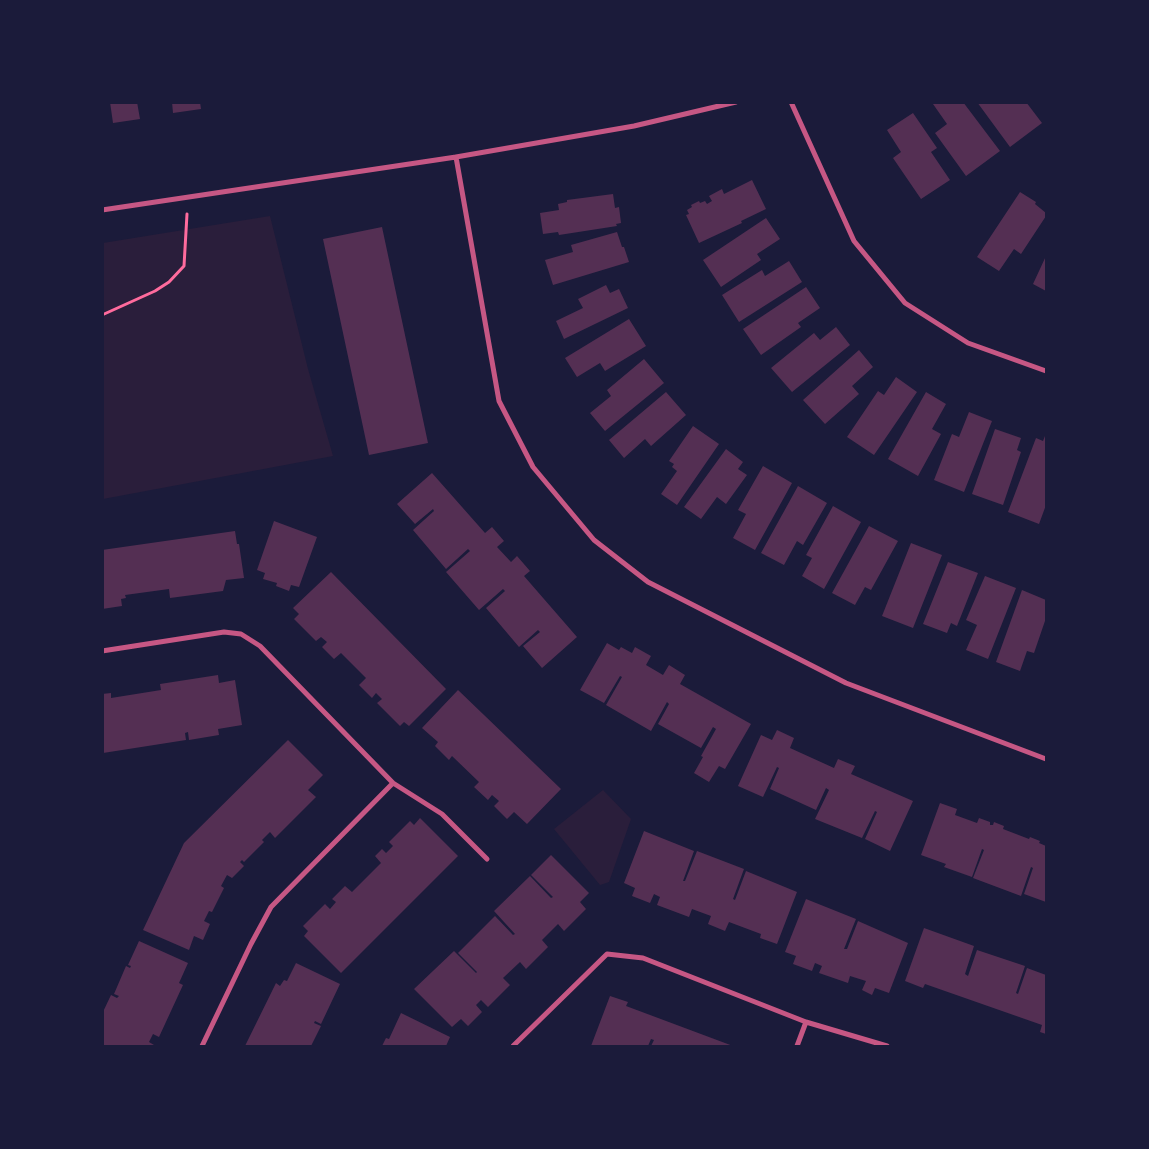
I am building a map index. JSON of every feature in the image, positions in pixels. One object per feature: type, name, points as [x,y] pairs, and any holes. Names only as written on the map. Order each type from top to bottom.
[{"type":"street","points":[[102,210],[456,157],[634,126],[736,102]]},
{"type":"street","points":[[790,102],[854,242],[905,304],[968,343],[1046,371]]},
{"type":"street","points":[[456,157],[499,401],[533,468],[594,540],[648,582],[846,683],[1046,759]]},
{"type":"street","points":[[102,651],[224,632],[241,634],[260,646],[393,782],[442,814],[487,858]]},
{"type":"street","points":[[202,1046],[250,944],[272,907],[393,782]]},
{"type":"street","points":[[513,1046],[607,954],[643,958],[806,1022],[887,1046]]},
{"type":"street","points":[[797,1046],[806,1022]]},
{"type":"path","points":[[102,315],[155,292],[169,282],[184,266],[188,196]]},
{"type":"shaded area","points":[[270,216],[308,369],[333,456],[103,499],[103,243]]},
{"type":"shaded area","points":[[603,790],[631,819],[609,882],[600,885],[554,829]]},
{"type":"building","points":[[110,102],[137,102],[140,119],[113,123]]},
{"type":"building","points":[[172,102],[200,102],[201,109],[173,113]]},
{"type":"building","points":[[935,102],[963,102],[1000,151],[966,176],[935,133],[947,124],[933,104]]},
{"type":"building","points":[[977,102],[1026,102],[1042,123],[1010,147]]},
{"type":"building","points":[[913,113],[937,148],[931,152],[950,180],[921,199],[893,158],[901,152],[887,130]]},
{"type":"building","points":[[752,180],[766,209],[741,221],[742,223],[699,243],[686,215],[689,214],[687,210],[692,207],[691,205],[699,201],[700,203],[705,201],[707,204],[712,201],[709,196],[722,189],[724,194]]},
{"type":"building","points":[[1020,192],[1036,202],[1035,204],[1046,213],[1046,216],[1021,254],[1014,249],[999,271],[977,257]]},
{"type":"building","points":[[613,194],[615,208],[619,207],[621,223],[616,224],[617,226],[559,235],[558,232],[543,234],[540,213],[559,210],[558,204],[567,202],[567,200]]},
{"type":"building","points":[[766,218],[780,239],[757,254],[761,260],[721,287],[703,260]]},
{"type":"building","points":[[382,227],[428,443],[369,455],[323,239]]},
{"type":"building","points":[[617,232],[629,262],[553,285],[545,260],[573,252],[571,245]]},
{"type":"building","points":[[1046,256],[1046,291],[1033,284]]},
{"type":"building","points":[[789,261],[802,282],[739,322],[722,295],[762,270],[765,276]]},
{"type":"building","points":[[606,285],[610,293],[619,289],[628,308],[564,339],[556,321],[583,308],[578,299]]},
{"type":"building","points":[[806,287],[820,308],[798,323],[801,327],[761,355],[743,329]]},
{"type":"building","points":[[629,319],[646,346],[605,371],[600,363],[577,377],[565,358]]},
{"type":"building","points":[[836,327],[850,345],[792,392],[771,368],[814,333],[820,340]]},
{"type":"building","points":[[859,350],[873,367],[852,386],[859,394],[825,424],[803,400]]},
{"type":"building","points":[[644,359],[664,383],[605,431],[590,413],[611,396],[607,390]]},
{"type":"building","points":[[896,377],[917,392],[874,455],[847,437],[878,391],[884,395]]},
{"type":"building","points":[[666,392],[686,415],[651,446],[645,439],[624,458],[609,440]]},
{"type":"building","points":[[926,392],[946,404],[932,429],[941,434],[918,476],[888,459]]},
{"type":"building","points":[[969,412],[992,421],[964,492],[934,480],[952,434],[959,437]]},
{"type":"building","points":[[693,426],[719,444],[677,505],[661,494],[677,471],[672,467],[674,464],[669,461]]},
{"type":"building","points":[[995,429],[1021,438],[1017,450],[1021,452],[1003,505],[972,494]]},
{"type":"building","points":[[1045,436],[1046,505],[1039,524],[1008,512],[1036,438],[1043,441]]},
{"type":"building","points":[[726,449],[743,462],[738,469],[747,475],[726,504],[717,497],[701,519],[684,507]]},
{"type":"building","points":[[763,466],[792,483],[755,550],[733,538],[746,514],[738,510]]},
{"type":"building","points":[[432,473],[485,533],[492,527],[504,541],[497,547],[511,562],[517,556],[530,571],[524,576],[577,637],[542,668],[523,646],[540,632],[538,630],[519,647],[486,608],[505,591],[503,589],[479,610],[446,572],[470,551],[468,549],[446,569],[413,530],[434,511],[433,509],[415,524],[397,504]]},
{"type":"building","points":[[798,486],[827,503],[803,545],[797,541],[784,565],[761,553]]},
{"type":"building","points":[[833,506],[861,522],[824,589],[802,576],[812,558],[806,555]]},
{"type":"building","points":[[274,521],[317,537],[299,587],[291,585],[289,591],[276,586],[277,583],[263,579],[265,573],[257,570]]},
{"type":"building","points":[[869,526],[898,541],[871,590],[865,587],[855,605],[832,593]]},
{"type":"building","points":[[235,531],[244,578],[226,580],[223,591],[170,598],[169,589],[125,595],[126,598],[121,599],[122,606],[102,609],[102,550]]},
{"type":"building","points":[[911,543],[942,555],[913,628],[882,616]]},
{"type":"building","points":[[948,562],[978,573],[957,626],[951,623],[947,633],[923,624]]},
{"type":"building","points":[[331,572],[446,689],[409,726],[404,722],[400,726],[377,703],[382,699],[376,693],[372,698],[359,685],[366,678],[341,653],[334,659],[322,647],[327,642],[321,637],[316,641],[294,619],[299,614],[293,608]]},
{"type":"building","points":[[985,576],[1016,588],[988,659],[966,650],[977,625],[966,620]]},
{"type":"building","points":[[1022,590],[1046,600],[1046,618],[1034,653],[1027,651],[1020,671],[996,662]]},
{"type":"building","points":[[607,643],[619,650],[621,647],[632,653],[635,647],[651,656],[646,665],[663,675],[669,665],[685,675],[680,684],[751,724],[725,769],[719,766],[709,782],[694,773],[716,729],[713,727],[701,748],[658,724],[669,704],[667,702],[651,731],[606,705],[622,677],[620,676],[604,703],[580,690]]},
{"type":"building","points":[[218,675],[219,683],[235,680],[242,725],[218,729],[219,735],[189,740],[188,732],[185,733],[186,740],[103,753],[102,694],[111,693],[111,698],[161,690],[160,684]]},
{"type":"building","points":[[458,690],[561,789],[527,824],[514,812],[507,819],[494,806],[499,801],[492,795],[488,800],[474,787],[479,782],[452,756],[449,760],[435,746],[438,742],[422,728]]},
{"type":"building","points":[[777,730],[794,738],[790,748],[834,768],[838,759],[855,766],[851,774],[913,801],[890,851],[865,839],[877,812],[875,811],[862,838],[815,819],[829,790],[826,788],[816,810],[770,789],[779,768],[777,767],[763,797],[738,786],[761,735],[772,740]]},
{"type":"building","points":[[288,740],[323,775],[308,790],[316,797],[275,838],[270,832],[262,840],[264,842],[244,862],[242,860],[240,862],[244,866],[232,878],[227,875],[221,886],[224,888],[212,912],[209,911],[204,921],[210,924],[203,940],[194,936],[189,950],[143,930],[184,843]]},
{"type":"building","points":[[940,803],[957,809],[955,815],[977,823],[979,818],[990,822],[990,825],[993,825],[994,822],[1004,826],[1003,829],[1029,839],[1030,837],[1046,846],[1046,902],[1024,894],[1033,868],[1031,867],[1021,896],[973,878],[984,850],[982,849],[972,877],[944,867],[946,864],[921,855]]},
{"type":"building","points":[[420,818],[458,856],[341,973],[304,936],[308,931],[303,926],[325,904],[330,909],[336,902],[332,899],[345,886],[352,892],[381,863],[375,856],[382,849],[386,853],[393,846],[389,842],[410,821],[414,825]]},
{"type":"building","points":[[644,831],[694,851],[683,881],[685,881],[697,851],[744,869],[733,899],[735,900],[746,871],[797,892],[777,944],[760,938],[761,934],[729,922],[725,931],[708,924],[711,916],[692,909],[689,917],[657,905],[660,897],[654,894],[650,903],[632,896],[635,888],[624,883]]},
{"type":"building","points":[[551,855],[589,893],[580,902],[586,909],[564,931],[558,924],[542,940],[548,947],[526,969],[520,962],[503,978],[510,985],[488,1007],[481,1000],[476,1005],[482,1012],[468,1026],[461,1019],[452,1027],[414,989],[454,951],[476,973],[458,953],[495,916],[513,935],[515,934],[494,911],[530,876],[551,898],[553,897],[531,875]]},
{"type":"building","points":[[806,899],[856,919],[844,949],[847,949],[858,921],[908,943],[889,993],[875,988],[872,995],[862,990],[866,981],[850,976],[848,983],[819,973],[822,966],[815,963],[812,971],[793,964],[796,956],[785,952]]},
{"type":"building","points":[[924,928],[974,946],[965,974],[968,976],[977,950],[1025,966],[1016,993],[1018,994],[1027,968],[1046,975],[1046,1034],[1040,1032],[1042,1025],[925,984],[923,988],[905,981]]},
{"type":"building","points":[[139,941],[188,963],[179,983],[183,985],[159,1037],[153,1034],[149,1042],[153,1046],[102,1046],[102,1014],[111,995],[117,998],[119,996],[114,994],[126,966],[130,968],[131,966],[128,965]]},
{"type":"building","points":[[296,963],[340,984],[321,1024],[315,1021],[314,1023],[321,1026],[311,1046],[245,1046],[276,983],[280,986],[284,980],[287,981]]},
{"type":"building","points":[[610,996],[628,1002],[626,1006],[733,1046],[651,1046],[654,1040],[651,1039],[648,1046],[591,1046]]},
{"type":"building","points":[[401,1013],[450,1037],[446,1046],[382,1046],[386,1038],[389,1039]]}]
